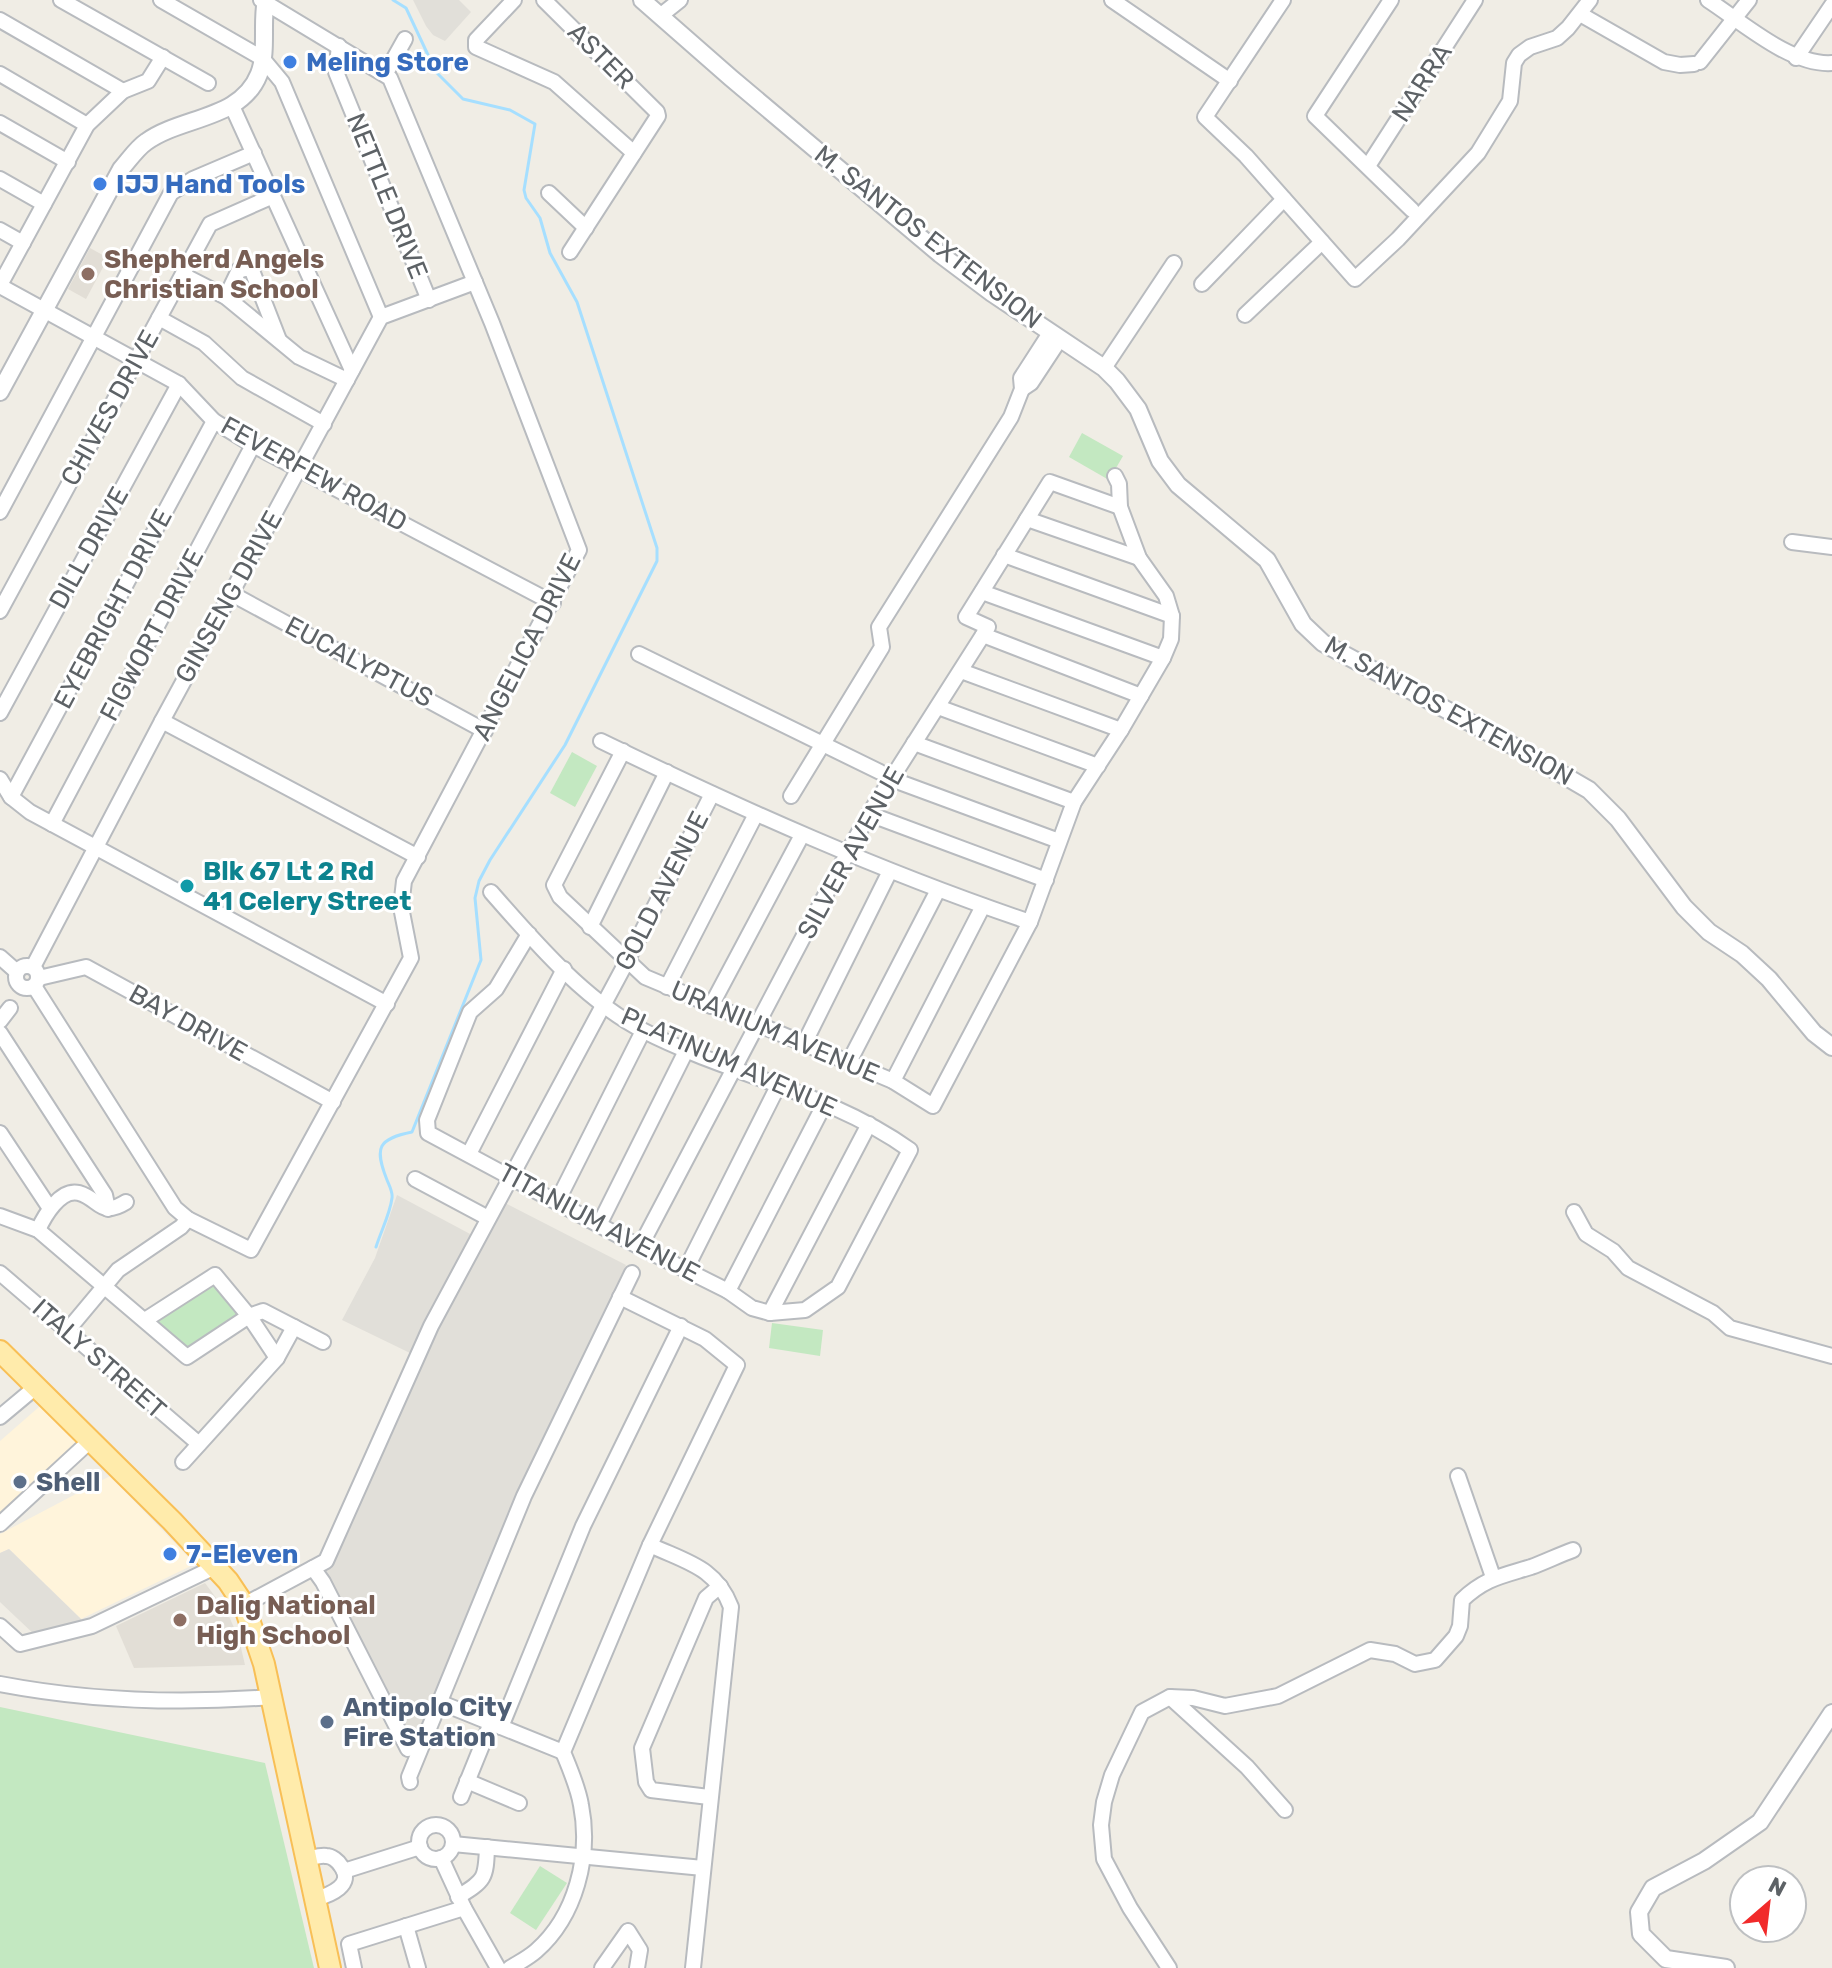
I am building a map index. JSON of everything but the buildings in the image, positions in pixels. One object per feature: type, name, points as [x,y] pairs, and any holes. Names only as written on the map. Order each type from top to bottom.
[{"type":"main road","points":[[3,1358],[37,1386],[215,1567],[244,1605],[257,1637],[330,1968]]},
{"type":"street","points":[[61,0],[208,83]]},
{"type":"street","points":[[161,0],[262,58],[282,82],[381,317],[475,282]]},
{"type":"street","points":[[514,0],[476,40],[476,47],[518,63],[554,82],[634,153],[570,252]]},
{"type":"street","name":"ASTER","points":[[544,0],[657,112],[658,116],[634,153]]},
{"type":"street","name":"M. SANTOS EXTENSION","points":[[642,0],[940,254],[1104,368],[1138,409],[1160,461],[1178,485],[1267,560],[1303,624],[1313,633],[1351,659],[1589,790],[1618,819],[1684,907],[1709,932],[1742,954],[1769,979],[1814,1033],[1832,1047]]},
{"type":"street","points":[[660,16],[680,0]]},
{"type":"street","points":[[1112,0],[1230,81]]},
{"type":"street","points":[[1283,0],[1205,117],[1355,279],[1398,239],[1478,153],[1510,101],[1514,63],[1519,55],[1530,47],[1557,38],[1590,0]]},
{"type":"street","points":[[1391,0],[1315,116],[1412,210]]},
{"type":"street","name":"NARRA","points":[[1368,166],[1475,0]]},
{"type":"street","points":[[1708,0],[1796,58],[1832,63]]},
{"type":"street","points":[[1580,14],[1664,62],[1680,65],[1697,63],[1749,0]]},
{"type":"street","points":[[0,392],[121,169],[145,142],[232,106],[247,94],[259,73],[262,58],[264,1],[386,73],[405,39]]},
{"type":"street","points":[[1796,58],[1832,5]]},
{"type":"street","points":[[0,20],[123,91]]},
{"type":"street","name":"NETTLE DRIVE","points":[[339,46],[336,72],[429,300]]},
{"type":"street","points":[[0,286],[87,125],[123,91],[148,81],[163,57]]},
{"type":"street","name":"ANGELICA DRIVE","points":[[184,1223],[251,1250],[411,958],[401,907],[404,881],[577,558],[579,545],[397,91],[386,73]]},
{"type":"street","points":[[0,74],[87,125]]},
{"type":"street","points":[[232,106],[350,375]]},
{"type":"street","points":[[0,123],[68,162]]},
{"type":"street","points":[[0,512],[171,193],[193,179],[254,153]]},
{"type":"street","points":[[0,179],[44,204]]},
{"type":"street","points":[[549,193],[586,228]]},
{"type":"street","name":"CHIVES DRIVE","points":[[0,611],[210,224],[273,196]]},
{"type":"street","points":[[1202,284],[1284,199]]},
{"type":"street","points":[[0,230],[23,243]]},
{"type":"street","points":[[1245,315],[1322,242]]},
{"type":"street","points":[[1104,368],[1174,263]]},
{"type":"street","points":[[226,297],[239,270],[251,268],[281,344]]},
{"type":"street","points":[[183,275],[226,297],[299,357],[350,375]]},
{"type":"street","name":"FEVERFEW ROAD","points":[[0,286],[179,384],[214,421],[253,445],[553,603]]},
{"type":"street","name":"GINSENG DRIVE","points":[[35,977],[95,848],[381,317]]},
{"type":"street","points":[[159,318],[204,343],[242,378],[324,424]]},
{"type":"street","points":[[791,796],[882,647],[879,627],[1011,417],[1022,389],[1021,378],[1055,336]]},
{"type":"street","name":"DILL DRIVE","points":[[0,713],[179,384]]},
{"type":"street","name":"EYEBRIGHT DRIVE","points":[[11,797],[214,421]]},
{"type":"street","name":"FIGWORT DRIVE","points":[[52,824],[253,445]]},
{"type":"street","points":[[601,741],[847,854],[1030,922],[1074,802],[1141,696],[1163,658],[1174,630],[1166,596],[1139,558],[1120,507],[1119,484],[1115,476]]},
{"type":"street","points":[[1120,507],[1050,482],[966,617],[988,627],[983,635],[1141,696]]},
{"type":"street","points":[[1027,519],[1139,558]]},
{"type":"street","points":[[1792,542],[1832,547]]},
{"type":"street","points":[[1004,555],[1172,616]]},
{"type":"street","points":[[982,592],[1163,658]]},
{"type":"street","name":"EUCALYPTUS","points":[[232,594],[485,731]]},
{"type":"street","name":"SILVER AVENUE","points":[[640,1247],[869,814],[886,776],[914,743],[983,635]]},
{"type":"street","points":[[639,654],[886,776],[1059,841]]},
{"type":"street","points":[[961,671],[1121,730]]},
{"type":"street","points":[[938,707],[1098,766]]},
{"type":"street","points":[[162,721],[418,857]]},
{"type":"street","points":[[914,743],[1074,802]]},
{"type":"street","name":"URANIUM AVENUE","points":[[623,751],[554,885],[560,897],[645,977],[893,1081],[933,1106],[1030,922]]},
{"type":"street","points":[[590,927],[667,772]]},
{"type":"street","points":[[0,779],[11,797],[30,812],[387,1004]]},
{"type":"street","name":"GOLD AVENUE","points":[[313,1568],[326,1561],[420,1349],[627,961],[712,794]]},
{"type":"street","points":[[667,987],[756,814]]},
{"type":"street","points":[[869,814],[1046,880]]},
{"type":"street","points":[[711,1006],[802,835]]},
{"type":"street","points":[[804,1044],[890,871]]},
{"type":"street","points":[[849,1062],[938,890]]},
{"type":"street","name":"PLATINUM AVENUE","points":[[491,892],[603,1006],[643,1031],[869,1124],[910,1150],[838,1287],[805,1310],[770,1313]]},
{"type":"street","points":[[893,1081],[983,906]]},
{"type":"street","name":"TITANIUM AVENUE","points":[[529,934],[496,989],[470,1012],[427,1120],[428,1133],[728,1291],[752,1308],[770,1313]]},
{"type":"street","name":"BAY DRIVE","points":[[0,957],[17,972],[22,967],[35,977],[86,967],[333,1102]]},
{"type":"street","points":[[469,1154],[564,969]]},
{"type":"street","points":[[35,977],[184,1223],[118,1270],[67,1331]]},
{"type":"street","points":[[0,1021],[10,1008]]},
{"type":"street","points":[[557,1202],[643,1031]]},
{"type":"street","points":[[0,1033],[105,1195],[108,1209]]},
{"type":"street","points":[[599,1225],[687,1049]]},
{"type":"street","points":[[686,1269],[778,1086]]},
{"type":"street","points":[[728,1291],[824,1105]]},
{"type":"street","points":[[770,1313],[869,1124]]},
{"type":"street","points":[[0,1133],[49,1207]]},
{"type":"street","points":[[415,1179],[488,1218]]},
{"type":"street","points":[[38,1230],[49,1207],[70,1194],[79,1193],[108,1209],[126,1202]]},
{"type":"street","points":[[1574,1212],[1586,1234],[1613,1251],[1628,1268],[1713,1313],[1730,1328],[1832,1356]]},
{"type":"street","points":[[0,1216],[38,1230],[187,1357],[249,1316],[263,1311],[323,1342]]},
{"type":"street","name":"ITALY STREET","points":[[0,1273],[199,1444]]},
{"type":"street","points":[[410,1782],[409,1777],[524,1496],[632,1273]]},
{"type":"street","points":[[145,1320],[215,1275],[249,1316],[277,1358]]},
{"type":"street","points":[[510,1968],[536,1951],[559,1923],[576,1893],[583,1857],[582,1806],[563,1752],[650,1545],[737,1365],[705,1339],[620,1297]]},
{"type":"street","points":[[461,1797],[583,1526],[681,1326]]},
{"type":"street","points":[[183,1462],[277,1358],[294,1327]]},
{"type":"street","points":[[0,1417],[37,1386]]},
{"type":"street","points":[[0,1524],[91,1440]]},
{"type":"street","points":[[1458,1476],[1493,1577]]},
{"type":"street","points":[[650,1545],[709,1572],[731,1607],[693,1968]]},
{"type":"street","points":[[1169,1968],[1130,1908],[1104,1859],[1101,1825],[1112,1775],[1142,1712],[1170,1697],[1193,1698],[1225,1706],[1278,1696],[1370,1650],[1395,1654],[1415,1664],[1435,1660],[1456,1636],[1462,1600],[1493,1577],[1532,1567],[1573,1550]]},
{"type":"street","points":[[0,1626],[20,1644],[69,1633],[92,1626],[215,1567]]},
{"type":"street","points":[[244,1605],[313,1568],[408,1749]]},
{"type":"street","points":[[709,1797],[651,1790],[646,1782],[642,1748],[706,1598],[720,1586]]},
{"type":"street","points":[[0,1684],[94,1697],[219,1701],[271,1697]]},
{"type":"street","points":[[1170,1697],[1247,1767],[1285,1810]]},
{"type":"street","points":[[439,1702],[563,1752]]},
{"type":"street","points":[[1726,1968],[1666,1959],[1641,1934],[1639,1912],[1653,1888],[1704,1861],[1760,1822],[1832,1713]]},
{"type":"street","points":[[467,1781],[519,1803]]},
{"type":"street","points":[[434,1825],[449,1831],[453,1844],[449,1853],[441,1858],[430,1858],[420,1847],[421,1835],[426,1828],[434,1825]]},
{"type":"street","points":[[453,1844],[703,1868]]},
{"type":"street","points":[[344,1871],[420,1847]]},
{"type":"street","points":[[354,1968],[349,1944],[406,1926],[461,1903],[486,1874],[487,1847]]},
{"type":"street","points":[[306,1859],[332,1858],[344,1871],[345,1879],[341,1887],[330,1895],[315,1899]]},
{"type":"street","points":[[441,1858],[461,1903],[498,1968]]},
{"type":"street","points":[[406,1926],[419,1967]]},
{"type":"street","points":[[602,1968],[628,1931],[640,1950],[637,1968]]},
{"type":"shaded area","points":[[413,0],[459,0],[471,12],[445,41],[433,35]]},
{"type":"shaded area","name":"Shepherd Angels Christian School","points":[[90,248],[108,258],[86,299],[68,289]]},
{"type":"shaded area","points":[[397,1195],[472,1235],[410,1353],[342,1320],[375,1258]]},
{"type":"shaded area","points":[[505,1203],[626,1265],[515,1504],[412,1753],[321,1572],[333,1565],[425,1353]]},
{"type":"shaded area","name":"Shell","points":[[40,1406],[79,1445],[0,1520],[0,1441]]},
{"type":"shaded area","points":[[110,1476],[195,1564],[81,1619],[9,1549],[0,1553],[0,1534]]},
{"type":"shaded area","points":[[9,1549],[85,1624],[36,1636],[0,1602],[0,1553]]},
{"type":"shaded area","name":"Dalig National High School","points":[[205,1583],[228,1614],[239,1639],[245,1665],[134,1668],[116,1626]]},
{"type":"green space","points":[[1082,433],[1123,456],[1109,480],[1069,457]]},
{"type":"green space","points":[[572,752],[597,766],[575,807],[550,793]]},
{"type":"green space","points":[[214,1282],[240,1315],[188,1351],[154,1320]]},
{"type":"green space","points":[[772,1323],[823,1330],[820,1356],[769,1348]]},
{"type":"green space","points":[[0,1707],[265,1763],[314,1968],[0,1968]]},
{"type":"green space","points":[[540,1866],[567,1883],[536,1930],[510,1913]]},
{"type":"waterway","points":[[376,1247],[392,1196],[381,1160],[382,1146],[392,1138],[412,1132],[481,960],[475,898],[479,881],[565,745],[657,561],[657,548],[577,302],[550,253],[540,218],[526,198],[524,190],[535,124],[510,110],[463,99],[436,72],[406,8],[393,0]]},
{"type":"place","name":"Meling Store","points":[[290,62]]},
{"type":"place","name":"IJJ Hand Tools","points":[[100,184]]},
{"type":"place","name":"Shepherd Angels Christian School","points":[[88,274]]},
{"type":"place","name":"Blk 67 Lt 2 Rd 41 Celery Street","points":[[187,886]]},
{"type":"place","name":"Shell","points":[[20,1482]]},
{"type":"place","name":"7-Eleven","points":[[170,1554]]},
{"type":"place","name":"Dalig National High School","points":[[180,1620]]},
{"type":"place","name":"Antipolo City Fire Station","points":[[327,1722]]}]
